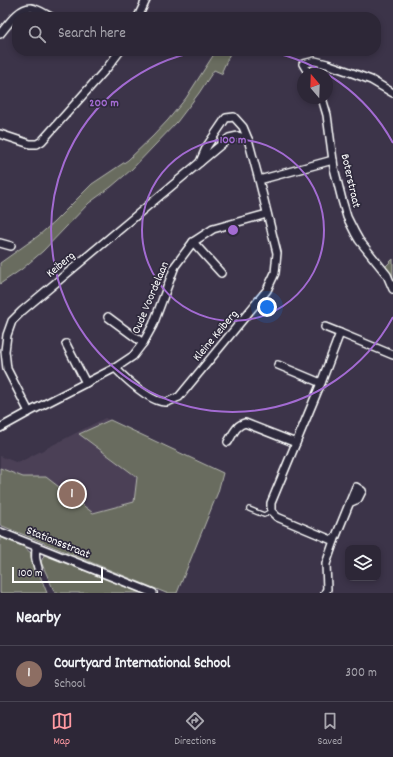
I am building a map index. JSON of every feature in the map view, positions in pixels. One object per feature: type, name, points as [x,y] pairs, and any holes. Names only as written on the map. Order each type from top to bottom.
[{"type":"street","points":[[140,12],[146,0]]},
{"type":"street","points":[[19,12],[25,8],[34,8],[42,12]]},
{"type":"street","points":[[0,34],[12,20]]},
{"type":"street","points":[[0,134],[30,144],[38,144],[116,56]]},
{"type":"street","points":[[305,68],[303,64],[315,62],[326,64],[371,80],[393,93]]},
{"type":"street","name":"Boterstraat","points":[[324,104],[327,114],[333,160],[342,200],[351,226],[362,244],[387,275],[393,288]]},
{"type":"street","name":"Keiberg","points":[[199,164],[207,146],[226,118],[234,117],[243,127],[248,139],[267,214]]},
{"type":"street","name":"Keiberg","points":[[29,412],[8,369],[5,351],[7,335],[12,321],[229,138],[238,136],[248,139]]},
{"type":"street","points":[[259,180],[333,160]]},
{"type":"street","name":"Oude Voordelaan","points":[[0,428],[114,368],[133,356],[143,343],[153,325],[175,266],[193,242],[213,229],[267,214]]},
{"type":"street","name":"Kleine Keiberg","points":[[114,368],[146,395],[166,402],[179,397],[267,290],[275,273],[277,253],[267,214]]},
{"type":"street","points":[[193,242],[221,273]]},
{"type":"street","points":[[0,243],[11,246]]},
{"type":"street","name":"Oude Voordelaan","points":[[108,317],[143,343]]},
{"type":"street","points":[[325,327],[390,354]]},
{"type":"street","points":[[334,541],[277,517],[271,511],[271,503],[340,333]]},
{"type":"street","points":[[66,344],[86,382]]},
{"type":"street","points":[[278,365],[321,383]]},
{"type":"street","points":[[228,442],[237,427],[246,423],[296,444]]},
{"type":"street","points":[[326,593],[328,589],[326,564],[349,502]]},
{"type":"street","name":"Stationsstraat","points":[[0,532],[153,593]]},
{"type":"street","points":[[37,547],[35,551],[38,568]]},
{"type":"lane","points":[[249,508],[264,515],[271,511]]},
{"type":"shaded area","points":[[213,56],[229,56],[222,71],[223,74],[214,70],[177,122],[131,170],[89,203],[43,251],[22,269],[0,284],[0,263],[38,236],[92,184],[128,160],[168,120],[186,98]]},
{"type":"shaded area","points":[[393,259],[393,282],[385,267]]},
{"type":"shaded area","points":[[105,418],[123,428],[165,446],[113,571],[0,525],[0,456],[18,463]]},
{"type":"shaded area","points":[[110,420],[223,473],[218,492],[177,593],[166,593],[0,525],[0,468],[23,477],[46,477],[93,513],[134,502],[137,477],[79,434]]},
{"type":"shaded area","points":[[0,537],[24,547],[31,553],[47,593],[0,593]]},
{"type":"shaded area","points":[[44,555],[141,593],[55,593],[41,562]]},
{"type":"place","name":"Courtyard International School","points":[[72,494]]}]
